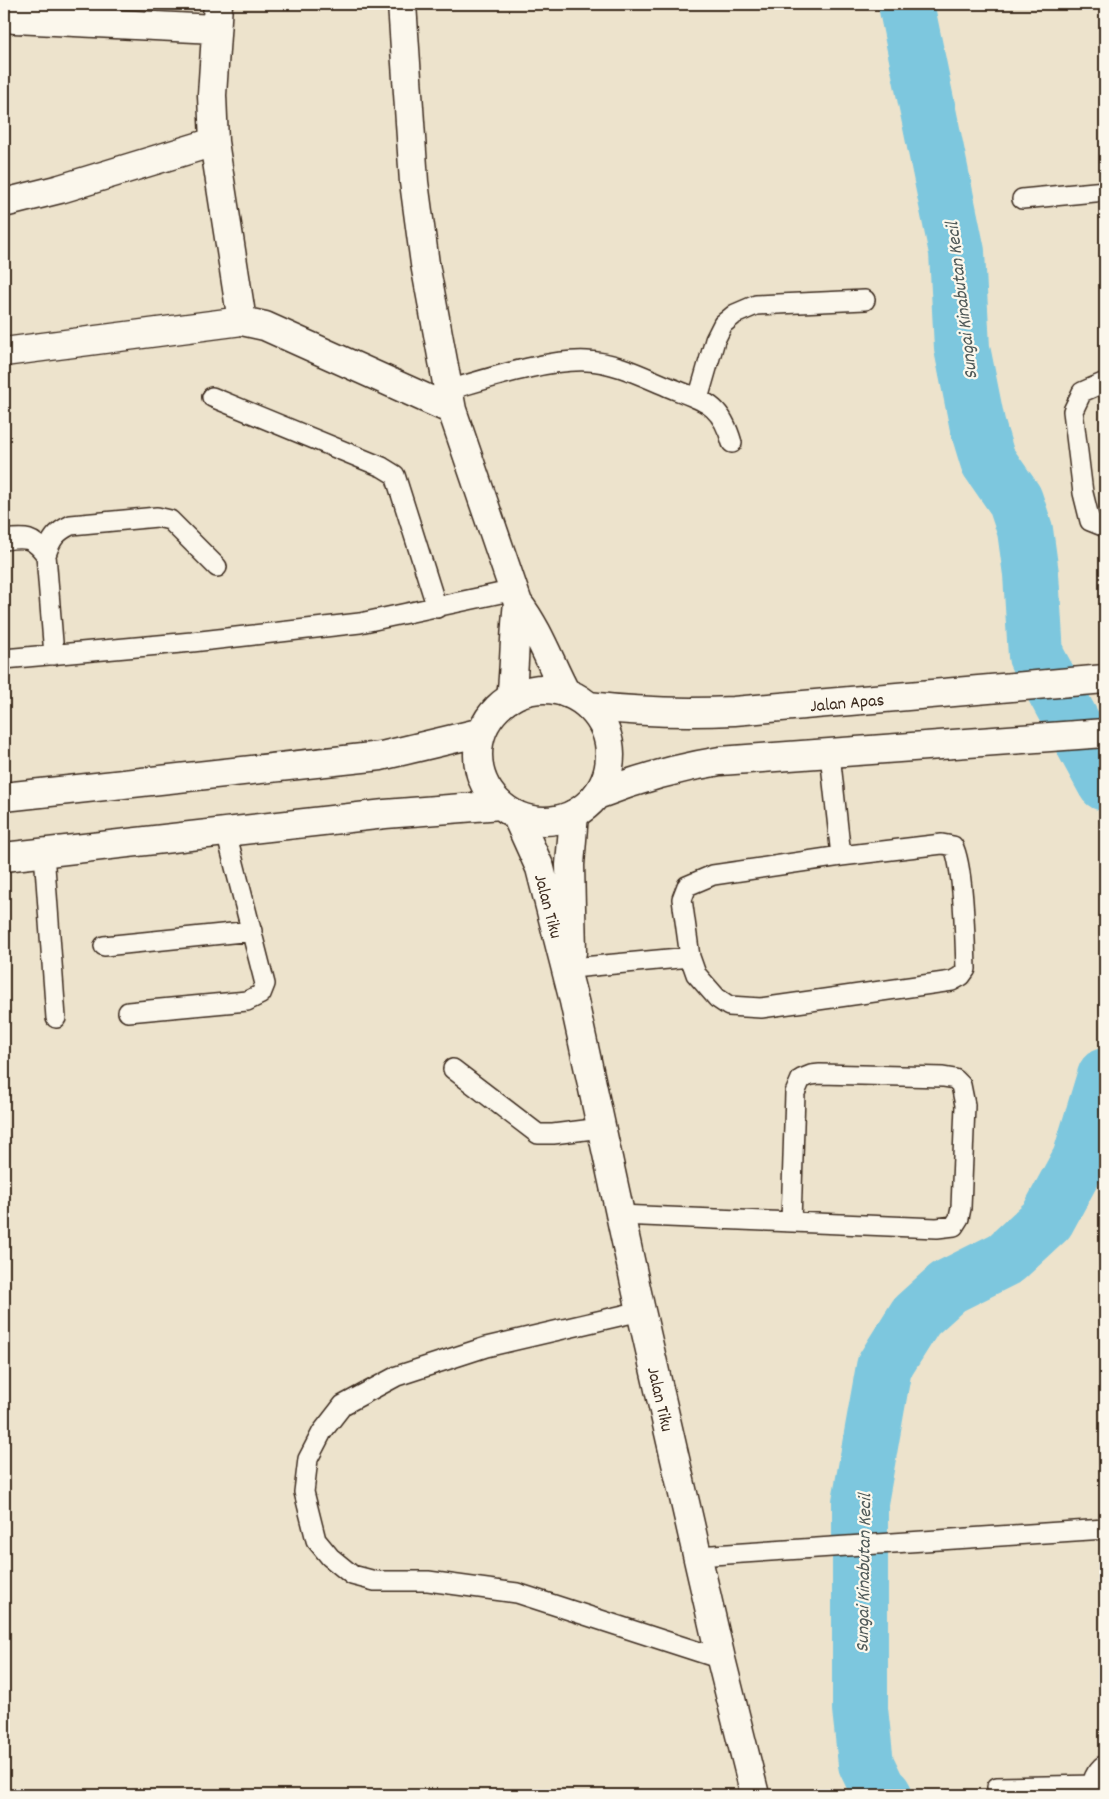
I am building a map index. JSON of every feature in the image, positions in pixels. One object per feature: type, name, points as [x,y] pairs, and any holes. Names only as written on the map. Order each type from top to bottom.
[{"type":"main road","points":[[402,4],[414,182],[425,264],[450,400],[517,597],[534,623],[546,656],[577,699],[601,721],[608,739],[610,758],[607,777],[597,795]]},
{"type":"main road","points":[[15,19],[216,16],[212,95],[214,142],[242,321]]},
{"type":"main road","points":[[4,202],[60,189],[214,142]]},
{"type":"main road","points":[[4,352],[242,321],[265,326],[450,400]]},
{"type":"main road","points":[[510,698],[516,661],[515,627],[517,597]]},
{"type":"main road","name":"Jalan Apas","points":[[577,699],[631,711],[734,711],[1102,680]]},
{"type":"main road","points":[[508,810],[488,790],[480,771],[478,752],[482,732],[489,719],[510,698],[528,691],[547,690],[577,699]]},
{"type":"main road","points":[[4,797],[381,756],[482,732]]},
{"type":"main road","points":[[4,857],[385,814],[508,810],[535,820],[555,820],[574,814],[597,795],[674,768],[720,761],[1105,733]]},
{"type":"main road","name":"Jalan Tiku","points":[[508,810],[540,868],[574,1001],[619,1215],[720,1660],[756,1795]]},
{"type":"main road","name":"Jalan Tiku","points":[[574,814],[570,865],[574,1001]]},
{"type":"lane","points":[[1022,198],[1105,190]]},
{"type":"lane","points":[[698,399],[715,340],[723,324],[735,314],[756,306],[865,300]]},
{"type":"lane","points":[[450,400],[496,376],[557,364],[587,361],[621,368],[698,399],[717,410],[726,424],[732,443]]},
{"type":"lane","points":[[1105,382],[1082,392],[1073,412],[1083,493],[1090,521],[1105,527]]},
{"type":"lane","points":[[212,398],[382,467],[396,475],[437,608]]},
{"type":"lane","points":[[54,655],[46,555],[50,542],[58,531],[71,525],[157,517],[170,520],[217,567]]},
{"type":"lane","points":[[4,540],[22,537],[37,542],[46,555]]},
{"type":"lane","points":[[4,659],[360,623],[437,608],[517,597]]},
{"type":"lane","points":[[830,754],[841,856]]},
{"type":"lane","points":[[128,1012],[247,1001],[262,994],[265,984],[226,832]]},
{"type":"lane","points":[[942,844],[953,846],[957,854],[960,870],[966,968],[961,976],[952,981],[761,1008],[743,1008],[730,1006],[717,998],[696,974],[690,957],[682,899],[687,886],[713,875],[841,856],[942,844]]},
{"type":"lane","points":[[44,853],[56,1018]]},
{"type":"lane","points":[[104,946],[252,931]]},
{"type":"lane","points":[[572,968],[690,957]]},
{"type":"lane","points":[[453,1069],[538,1134],[601,1128]]},
{"type":"lane","points":[[619,1215],[937,1228],[954,1226],[960,1218],[961,1208],[965,1105],[961,1085],[955,1079],[943,1077],[820,1074],[801,1079],[795,1093],[791,1222]]},
{"type":"lane","points":[[641,1310],[486,1346],[397,1376],[343,1405],[322,1432],[308,1459],[304,1492],[316,1540],[330,1557],[352,1575],[375,1582],[428,1581],[517,1593],[720,1660]]},
{"type":"lane","points":[[697,1556],[831,1549],[1105,1530]]},
{"type":"lane","points":[[997,1787],[1100,1784]]},
{"type":"waterway","name":"Sungai Kinabutan Kecil","points":[[906,4],[957,252],[962,348],[978,428],[988,461],[1015,500],[1025,530],[1031,574],[1036,656],[1105,783]]},
{"type":"waterway","name":"Sungai Kinabutan Kecil","points":[[884,1795],[878,1789],[866,1764],[860,1709],[860,1502],[884,1367],[916,1316],[948,1287],[1006,1258],[1047,1220],[1080,1159],[1105,1076]]}]
